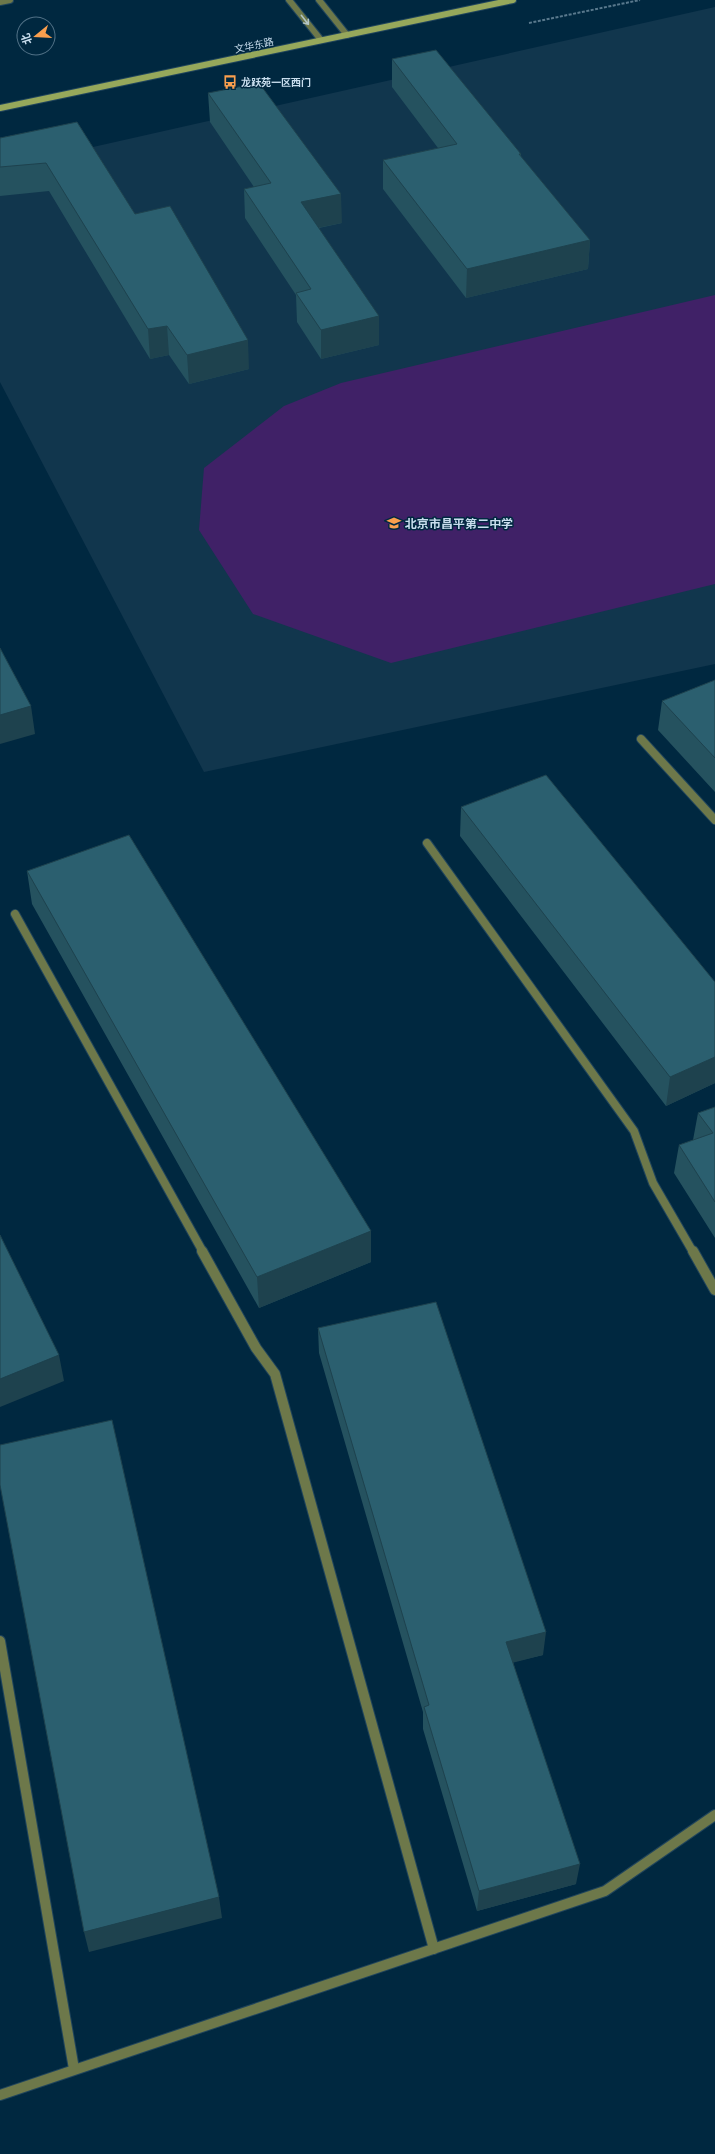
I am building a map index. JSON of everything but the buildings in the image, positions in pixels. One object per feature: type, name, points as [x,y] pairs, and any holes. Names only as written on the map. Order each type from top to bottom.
[{"type":"street","points":[[0,2],[10,0]]},
{"type":"street","points":[[289,0],[321,40]]},
{"type":"street","points":[[319,0],[347,35]]},
{"type":"street","name":"文华东路","points":[[0,108],[512,0]]},
{"type":"street","points":[[641,739],[715,820]]},
{"type":"street","points":[[427,843],[634,1131],[653,1183],[715,1290]]},
{"type":"street","points":[[15,914],[252,1342],[275,1374],[434,1949]]},
{"type":"street","points":[[0,1641],[74,2069]]},
{"type":"street","points":[[0,2095],[605,1891],[715,1815]]},
{"type":"shaded area","name":"北京市昌平第二中学","points":[[715,7],[715,664],[204,772],[0,382],[0,168]]},
{"type":"shaded area","points":[[715,295],[715,584],[391,663],[253,614],[199,530],[204,468],[284,406],[341,383]]},
{"type":"place","name":"龙跃苑一区西门","points":[[230,82]]},
{"type":"place","name":"北京市昌平第二中学","points":[[394,523]]}]
